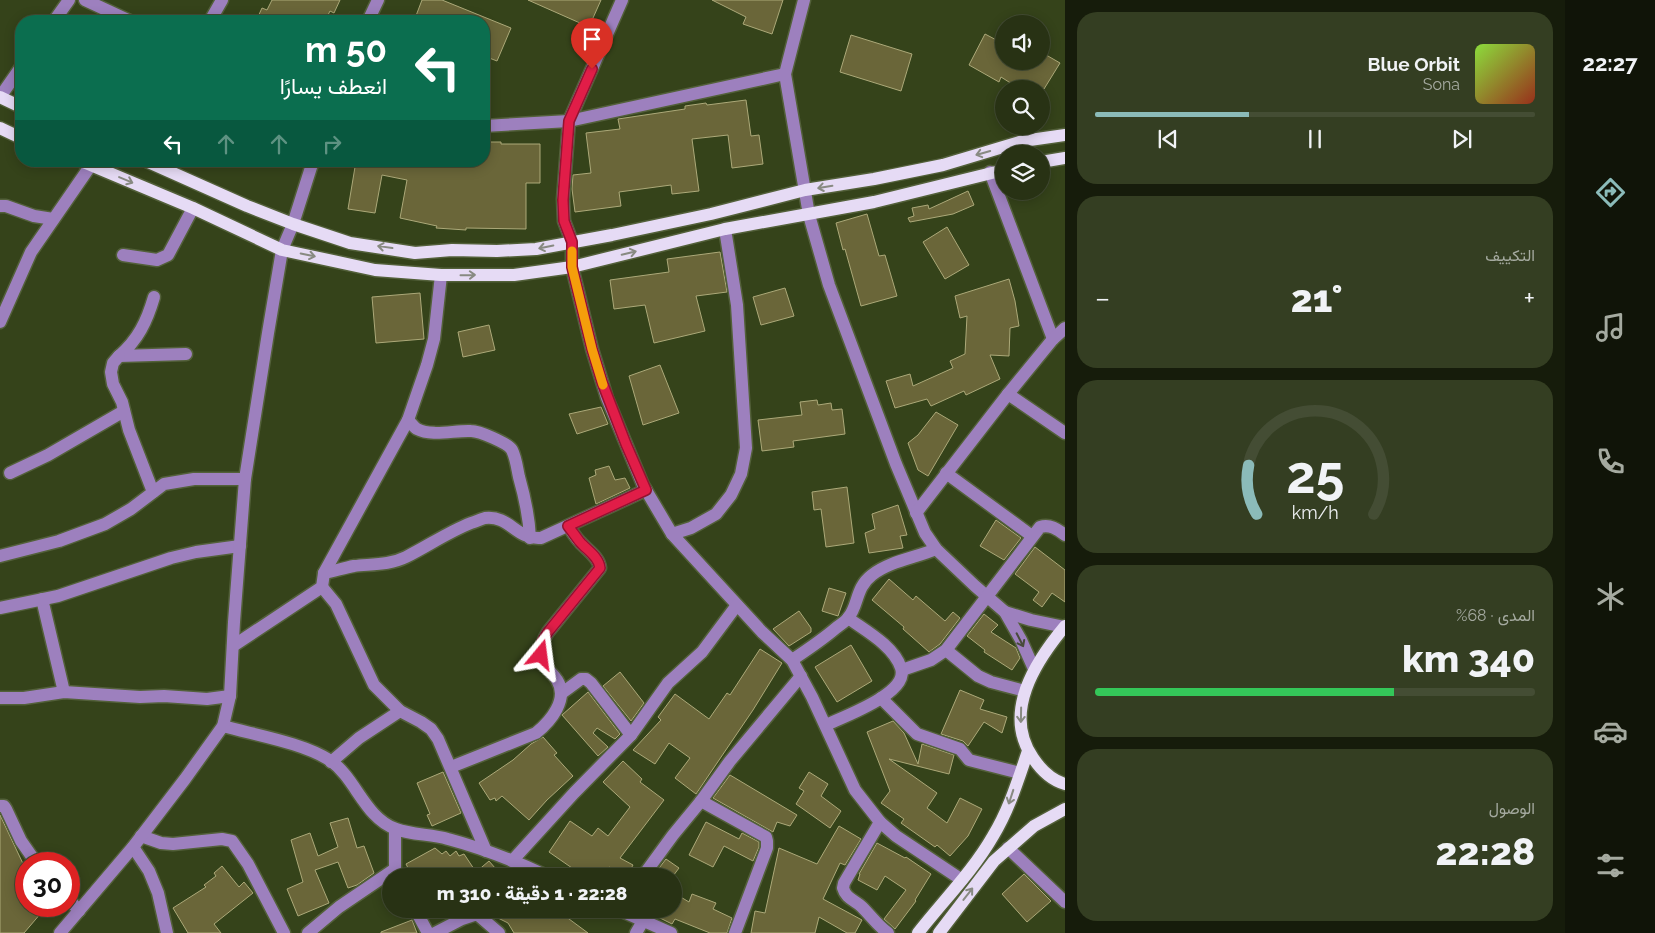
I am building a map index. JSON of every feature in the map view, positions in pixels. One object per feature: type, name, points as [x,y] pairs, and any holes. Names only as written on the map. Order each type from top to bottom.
[{"type":"main road","points":[[0,97],[15,104]]},
{"type":"main road","points":[[0,128],[15,135]]},
{"type":"main road","points":[[159,167],[247,206],[350,243],[416,253],[452,250],[497,251],[536,249],[612,235],[711,214],[805,190],[874,179],[935,166],[1024,141],[1065,135]]},
{"type":"main road","points":[[1050,160],[1065,158]]},
{"type":"main road","points":[[96,167],[193,208],[282,250],[376,270],[441,275],[514,274],[572,267],[725,229],[874,202],[995,171]]},
{"type":"main road","points":[[1065,627],[1034,670],[1025,690],[1020,710],[1021,730],[1028,751],[1040,769],[1058,782],[1065,784]]},
{"type":"main road","points":[[918,933],[962,880],[992,838],[1003,818],[1028,751]]},
{"type":"main road","points":[[939,933],[994,861],[1034,826],[1065,809]]},
{"type":"street","points":[[58,15],[69,0]]},
{"type":"street","points":[[85,0],[117,15]]},
{"type":"street","points":[[213,15],[222,0]]},
{"type":"street","points":[[371,15],[378,0]]},
{"type":"street","points":[[622,0],[569,121],[563,200],[564,221],[572,242],[572,267],[592,349],[607,398],[646,490],[672,534],[762,632],[792,660],[826,725],[854,790],[880,822],[896,836],[962,880]]},
{"type":"street","points":[[804,0],[785,74],[809,215],[829,285],[916,513],[925,532],[936,549],[1005,612],[1021,640],[1034,670]]},
{"type":"street","points":[[490,126],[569,121],[785,74]]},
{"type":"street","points":[[0,97],[15,76]]},
{"type":"street","points":[[0,322],[31,252],[84,167]]},
{"type":"street","points":[[80,910],[142,836],[223,726],[230,696],[246,479],[282,250],[293,224],[311,167]]},
{"type":"street","points":[[990,172],[1053,339]]},
{"type":"street","points":[[0,206],[6,206],[34,216],[53,219]]},
{"type":"street","points":[[123,255],[157,260],[168,255],[193,208]]},
{"type":"street","points":[[672,534],[691,528],[716,514],[731,495],[742,474],[746,448],[737,305],[725,229]]},
{"type":"street","points":[[441,275],[434,339],[428,365],[408,420],[324,573],[322,587],[336,604],[374,685],[400,711],[431,729],[438,739],[486,851]]},
{"type":"street","points":[[153,492],[129,430],[112,372],[113,363],[130,347],[142,331],[154,297]]},
{"type":"street","points":[[916,513],[1008,394],[1053,339],[1065,328]]},
{"type":"street","points":[[119,356],[186,354]]},
{"type":"street","points":[[1008,394],[1065,433]]},
{"type":"street","points":[[10,473],[48,455],[124,411]]},
{"type":"street","points":[[408,420],[417,428],[442,433],[471,431],[483,433],[507,445],[514,459],[528,511],[530,538]]},
{"type":"street","points":[[946,473],[1032,536]]},
{"type":"street","points":[[0,556],[59,541],[105,524],[131,509],[164,484],[194,479],[246,479]]},
{"type":"street","points":[[324,573],[352,566],[373,566],[399,559],[452,532],[485,518],[503,521],[524,536],[541,538],[646,490]]},
{"type":"street","points":[[902,670],[931,660],[946,650],[1040,527],[1046,525],[1065,535]]},
{"type":"street","points":[[562,694],[558,680],[546,667],[541,655],[542,642],[600,568],[596,558],[579,541],[568,526]]},
{"type":"street","points":[[0,608],[67,594],[170,558],[196,552],[240,546]]},
{"type":"street","points":[[792,660],[848,618],[864,582],[873,574],[887,566],[936,549]]},
{"type":"street","points":[[233,646],[322,587]]},
{"type":"street","points":[[42,599],[64,692]]},
{"type":"street","points":[[512,861],[574,793],[631,735],[668,683],[702,652],[737,605]]},
{"type":"street","points":[[1005,612],[1065,627]]},
{"type":"street","points":[[826,725],[860,710],[881,698],[893,690],[901,680],[902,670],[891,652],[877,639],[848,618]]},
{"type":"street","points":[[946,650],[978,676],[991,682],[1025,690]]},
{"type":"street","points":[[650,868],[673,835],[702,801],[730,761],[801,676]]},
{"type":"street","points":[[451,767],[536,732],[548,724],[556,711],[562,694],[581,680],[586,679],[631,735]]},
{"type":"street","points":[[0,698],[24,698],[64,692],[207,699],[230,696]]},
{"type":"street","points":[[881,698],[918,734],[960,749],[969,760],[1020,773]]},
{"type":"street","points":[[331,762],[359,738],[400,711]]},
{"type":"street","points":[[223,726],[308,749],[331,762],[345,775],[378,818],[395,829],[447,838],[528,868]]},
{"type":"street","points":[[702,801],[766,837],[767,848],[735,933]]},
{"type":"street","points":[[0,806],[4,806],[6,809],[29,852]]},
{"type":"street","points":[[880,822],[843,888],[848,898],[862,907],[888,933]]},
{"type":"street","points":[[395,829],[397,868]]},
{"type":"street","points":[[142,836],[173,844],[222,839],[232,841],[248,864],[284,933]]},
{"type":"street","points":[[133,847],[149,871],[158,893],[167,933]]},
{"type":"street","points":[[1008,848],[1065,902]]},
{"type":"street","points":[[308,933],[339,907],[382,881]]},
{"type":"street","points":[[435,933],[462,918],[477,914],[499,933]]},
{"type":"street","points":[[60,933],[74,917]]},
{"type":"street","points":[[420,918],[428,933]]},
{"type":"street","points":[[636,918],[671,933]]},
{"type":"street","points":[[636,933],[643,921]]},
{"type":"building","points":[[272,0],[340,0],[334,13],[330,11],[328,15],[259,15],[262,8],[267,10]]},
{"type":"building","points":[[422,0],[442,0],[479,15],[416,15]]},
{"type":"building","points":[[528,0],[601,0],[589,27]]},
{"type":"building","points":[[712,0],[783,0],[772,34],[743,24],[746,17]]},
{"type":"building","points":[[490,19],[511,28],[497,61],[490,58]]},
{"type":"building","points":[[985,34],[995,39],[995,70],[1050,70],[1050,57],[1060,63],[1050,80],[1006,80],[1001,77],[1000,80],[995,80],[969,65]]},
{"type":"building","points":[[851,35],[912,54],[901,91],[840,72]]},
{"type":"building","points":[[746,100],[751,136],[759,135],[763,164],[732,168],[728,135],[692,139],[699,191],[672,194],[671,185],[619,192],[621,206],[575,212],[572,189],[573,175],[591,173],[586,133],[620,129],[618,119],[685,109],[685,106]]},
{"type":"building","points":[[490,142],[501,142],[501,144],[540,144],[540,183],[526,183],[526,229],[466,228],[466,230],[436,228],[437,226],[400,218],[407,180],[382,175],[375,213],[348,209],[355,167],[490,167]]},
{"type":"building","points":[[968,191],[974,205],[953,214],[910,222],[908,218],[914,216],[912,208],[928,205],[929,209]]},
{"type":"building","points":[[867,214],[879,256],[885,255],[897,296],[861,306],[836,223]]},
{"type":"building","points":[[947,227],[969,265],[945,279],[923,242]]},
{"type":"building","points":[[720,252],[727,292],[696,296],[705,331],[654,343],[645,305],[614,309],[610,280],[669,272],[667,259]]},
{"type":"building","points":[[1009,279],[1019,326],[1010,328],[1009,356],[990,355],[1000,379],[966,395],[964,391],[931,406],[927,399],[895,408],[886,381],[910,374],[913,386],[953,368],[950,361],[965,354],[967,316],[960,318],[955,296]]},
{"type":"building","points":[[785,288],[794,316],[761,325],[753,297]]},
{"type":"building","points":[[420,293],[424,339],[376,343],[372,297]]},
{"type":"building","points":[[489,325],[495,350],[463,357],[458,332]]},
{"type":"building","points":[[660,365],[679,413],[643,425],[629,376]]},
{"type":"building","points":[[817,400],[818,405],[831,403],[832,410],[842,409],[845,434],[793,441],[794,447],[762,451],[758,420],[802,415],[800,402]]},
{"type":"building","points":[[601,407],[608,424],[577,434],[569,414]]},
{"type":"building","points":[[936,412],[958,425],[928,476],[918,470],[908,443],[918,435]]},
{"type":"building","points":[[609,466],[615,480],[625,478],[630,488],[596,504],[589,478],[596,475],[595,470]]},
{"type":"building","points":[[847,487],[854,543],[826,547],[821,509],[814,510],[812,492]]},
{"type":"building","points":[[898,505],[907,535],[900,536],[903,548],[869,553],[865,533],[875,529],[872,514]]},
{"type":"building","points":[[996,520],[1021,538],[1004,560],[980,546]]},
{"type":"building","points":[[1035,547],[1065,570],[1065,602],[1052,593],[1042,607],[1033,600],[1039,592],[1015,574]]},
{"type":"building","points":[[889,579],[913,600],[916,596],[945,621],[953,612],[960,618],[940,644],[929,652],[903,629],[904,627],[872,600]]},
{"type":"building","points":[[829,588],[846,593],[838,616],[822,611]]},
{"type":"building","points":[[799,611],[811,628],[811,632],[789,646],[773,629]]},
{"type":"building","points":[[984,614],[998,625],[991,632],[1016,648],[1020,658],[1012,670],[984,652],[985,650],[967,636]]},
{"type":"building","points":[[851,645],[872,681],[837,702],[815,667]]},
{"type":"building","points":[[760,649],[782,663],[753,710],[696,794],[675,778],[690,758],[669,743],[655,764],[633,750],[661,720],[658,717],[675,694],[709,719],[727,693],[730,695]]},
{"type":"building","points":[[620,672],[644,703],[631,721],[603,686]]},
{"type":"building","points":[[960,690],[984,700],[980,709],[1007,717],[1002,733],[984,722],[968,746],[963,741],[941,734]]},
{"type":"building","points":[[588,692],[620,734],[615,739],[597,728],[593,733],[608,747],[598,756],[562,715]]},
{"type":"building","points":[[893,721],[904,733],[918,764],[922,744],[954,755],[949,774],[889,759],[937,793],[927,808],[947,823],[960,798],[982,809],[968,836],[950,856],[937,845],[935,847],[901,823],[904,819],[881,803],[890,791],[867,732]]},
{"type":"building","points":[[543,737],[557,753],[554,755],[573,776],[529,820],[502,796],[496,801],[495,798],[490,800],[479,783]]},
{"type":"building","points":[[623,761],[642,779],[640,782],[664,800],[620,858],[633,865],[631,868],[572,868],[549,852],[570,821],[592,836],[598,828],[608,836],[630,807],[603,782]]},
{"type":"building","points":[[443,772],[461,813],[432,826],[427,815],[430,814],[417,783]]},
{"type":"building","points":[[809,772],[828,784],[821,796],[841,811],[830,828],[796,804],[804,791],[799,788]]},
{"type":"building","points":[[730,775],[797,815],[790,826],[777,822],[773,832],[713,798]]},
{"type":"building","points":[[0,815],[17,852],[15,852],[15,917],[38,917],[24,933],[0,933]]},
{"type":"building","points":[[348,818],[357,848],[364,846],[374,873],[357,885],[348,888],[338,862],[315,870],[329,903],[298,916],[287,889],[303,882],[291,840],[310,833],[318,856],[338,847],[330,823]]},
{"type":"building","points":[[706,822],[739,839],[742,833],[759,842],[759,847],[753,861],[724,846],[713,867],[689,855]]},
{"type":"building","points":[[839,826],[861,839],[845,865],[840,863],[823,899],[862,920],[855,933],[847,933],[819,917],[815,933],[751,933],[755,911],[765,913],[779,848],[817,864]]},
{"type":"building","points":[[877,843],[906,857],[931,874],[916,901],[895,929],[884,919],[906,890],[885,876],[877,890],[858,880],[859,874]]},
{"type":"building","points":[[435,848],[442,854],[446,851],[450,856],[456,851],[459,856],[464,854],[473,868],[408,868],[406,864]]},
{"type":"building","points":[[666,859],[679,868],[659,868]]},
{"type":"building","points":[[489,861],[495,868],[481,868]]},
{"type":"building","points":[[222,866],[239,887],[244,882],[253,893],[214,924],[221,933],[188,933],[173,908],[206,887],[204,885],[216,876],[214,873]]},
{"type":"building","points":[[1024,874],[1051,901],[1027,922],[1002,894]]},
{"type":"building","points":[[692,894],[716,903],[713,909],[732,918],[727,933],[710,933],[675,919],[672,924],[660,918],[682,918],[682,898],[689,902]]},
{"type":"building","points":[[498,918],[568,918],[588,933],[514,933],[508,923]]},
{"type":"building","points":[[412,920],[417,933],[381,933],[381,932]]},
{"type":"slow traffic","points":[[572,251],[572,267],[603,385]]},
{"type":"route","points":[[541,655],[542,642],[548,632],[600,568],[596,558],[579,541],[568,526],[646,490],[602,382],[572,267],[572,242],[564,221],[563,200],[569,121],[592,69]]}]
